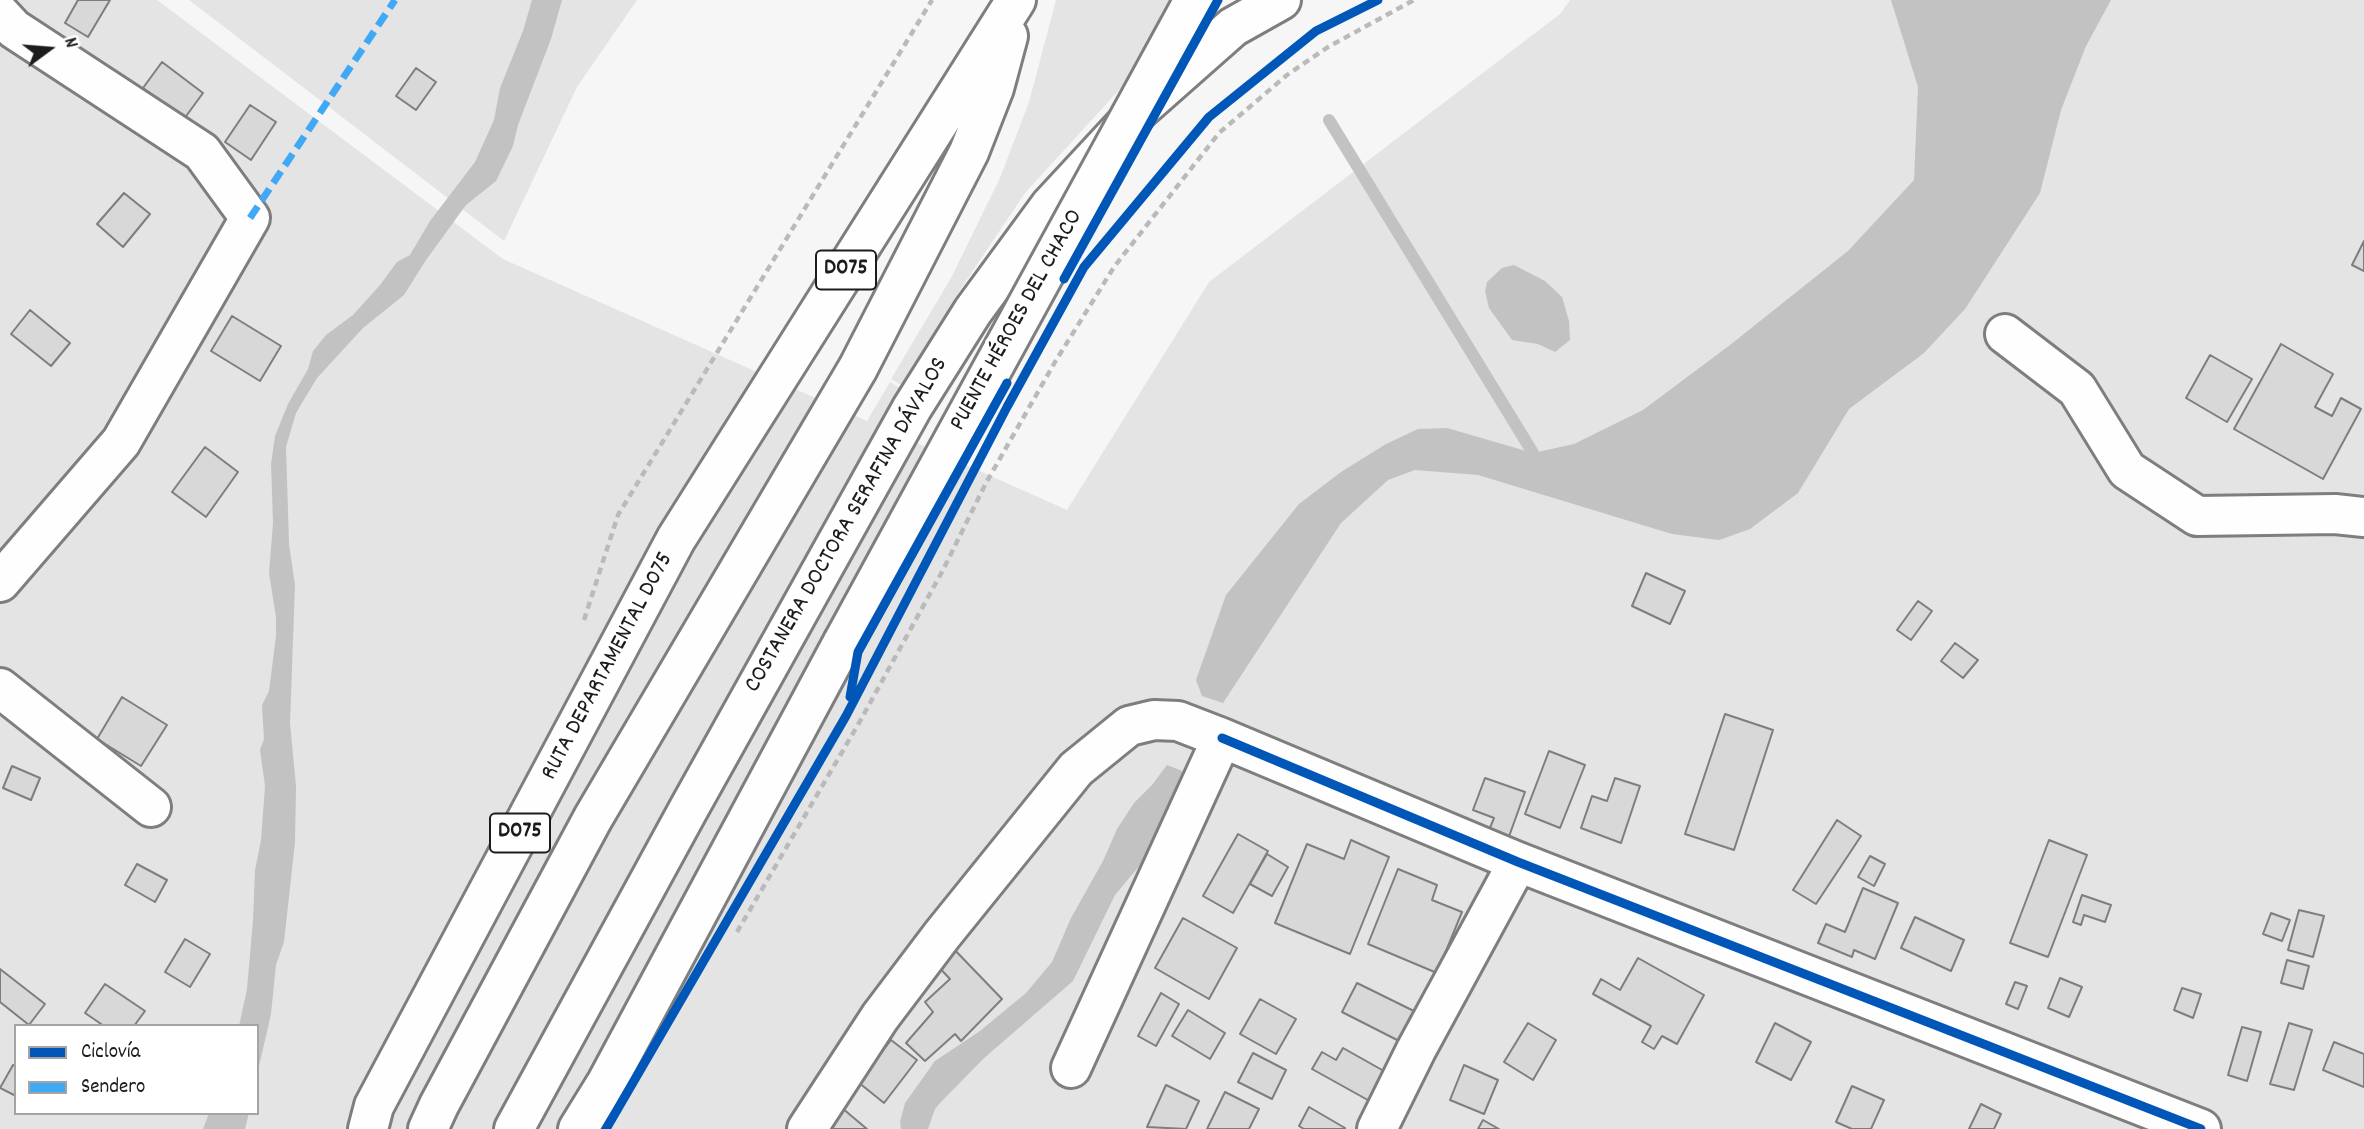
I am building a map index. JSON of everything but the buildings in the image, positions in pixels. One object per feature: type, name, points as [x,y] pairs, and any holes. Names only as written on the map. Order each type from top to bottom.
[{"type":"main road","name":"RUTA DEPARTAMENTAL D075","points":[[368,1129],[374,1106],[676,540],[1017,0]]},
{"type":"main road","points":[[428,1129],[593,818],[864,356],[969,152],[994,88],[1017,0]]},
{"type":"main road","name":"PUENTE HÉROES DEL CHACO","points":[[578,1129],[607,1082],[843,642],[1194,0]]},
{"type":"main road","name":"COSTANERA DOCTORA SERAFINA DÁVALOS","points":[[513,1129],[905,420],[973,311],[1050,206],[1139,110],[1233,27],[1281,0]]},
{"type":"main road","points":[[0,15],[15,29],[202,152],[250,218],[121,442],[0,582]]},
{"type":"main road","points":[[2005,334],[2077,388],[2126,470],[2197,516],[2336,514],[2364,517]]},
{"type":"main road","points":[[0,688],[151,807]]},
{"type":"main road","points":[[807,1129],[880,1017],[942,935],[1076,769],[1129,726],[1153,720],[1178,721],[1222,738],[1518,862],[2201,1129]]},
{"type":"main road","points":[[1071,1068],[1222,738]]},
{"type":"main road","points":[[1377,1129],[1416,1049],[1518,862]]},
{"type":"path","points":[[735,936],[859,723],[1000,459],[1055,362],[1114,267],[1219,133],[1287,75],[1328,47],[1414,0]]},
{"type":"shaded area","points":[[0,0],[157,0],[503,259],[867,421],[890,382],[900,388],[879,426],[1067,510],[1209,282],[1560,14],[1570,0],[2364,0],[2364,1129],[0,1129]]},
{"type":"shaded area","points":[[189,0],[637,0],[577,87],[504,241]]},
{"type":"shaded area","points":[[532,0],[562,0],[513,146],[496,181],[466,205],[404,295],[363,328],[317,378],[296,413],[286,447],[289,544],[295,585],[290,723],[296,786],[295,842],[284,942],[276,965],[271,1014],[259,1066],[259,1024],[239,1024],[247,989],[255,870],[261,840],[265,786],[260,750],[264,739],[262,705],[269,691],[276,636],[269,573],[273,523],[271,464],[275,436],[288,404],[308,369],[313,351],[326,335],[353,315],[397,262],[410,255],[430,221],[475,162],[494,120],[500,88],[523,31]]},
{"type":"shaded area","points":[[1056,0],[1223,0],[1208,16],[1177,36],[1131,77],[1025,193],[901,385],[891,379],[951,278],[1000,178],[1029,102]]},
{"type":"shaded area","points":[[1891,0],[2111,0],[2086,46],[2061,110],[2040,193],[1965,309],[1924,353],[1849,409],[1798,493],[1750,529],[1719,540],[1672,534],[1478,475],[1415,470],[1388,480],[1341,523],[1223,703],[1202,696],[1196,680],[1226,595],[1299,504],[1341,472],[1386,444],[1418,429],[1447,428],[1533,453],[1574,444],[1643,410],[1848,251],[1914,180],[1918,87]]},
{"type":"shaded area","points":[[1514,265],[1545,281],[1562,297],[1569,321],[1570,340],[1555,352],[1538,344],[1512,340],[1489,308],[1485,291],[1487,282],[1502,268]]},
{"type":"shaded area","points":[[1167,765],[1185,772],[1194,784],[1177,821],[1115,895],[1073,981],[983,1059],[935,1109],[928,1129],[901,1129],[905,1103],[935,1061],[980,1031],[1026,993],[1052,962],[1071,918],[1103,861],[1117,829],[1134,803]]},
{"type":"shaded area","points":[[208,1115],[248,1115],[245,1129],[203,1129]]},
{"type":"waterway","points":[[1329,120],[1533,453]]},
{"type":"marked path","points":[[250,218],[395,0]]},
{"type":"cycle path","points":[[1064,279],[1218,0]]},
{"type":"cycle path","points":[[606,1129],[846,716],[1007,407],[1084,267],[1209,117],[1316,31],[1378,0]]},
{"type":"cycle path","points":[[850,697],[858,652],[1007,383]]},
{"type":"cycle path","points":[[1222,738],[1518,862],[2201,1129]]}]
